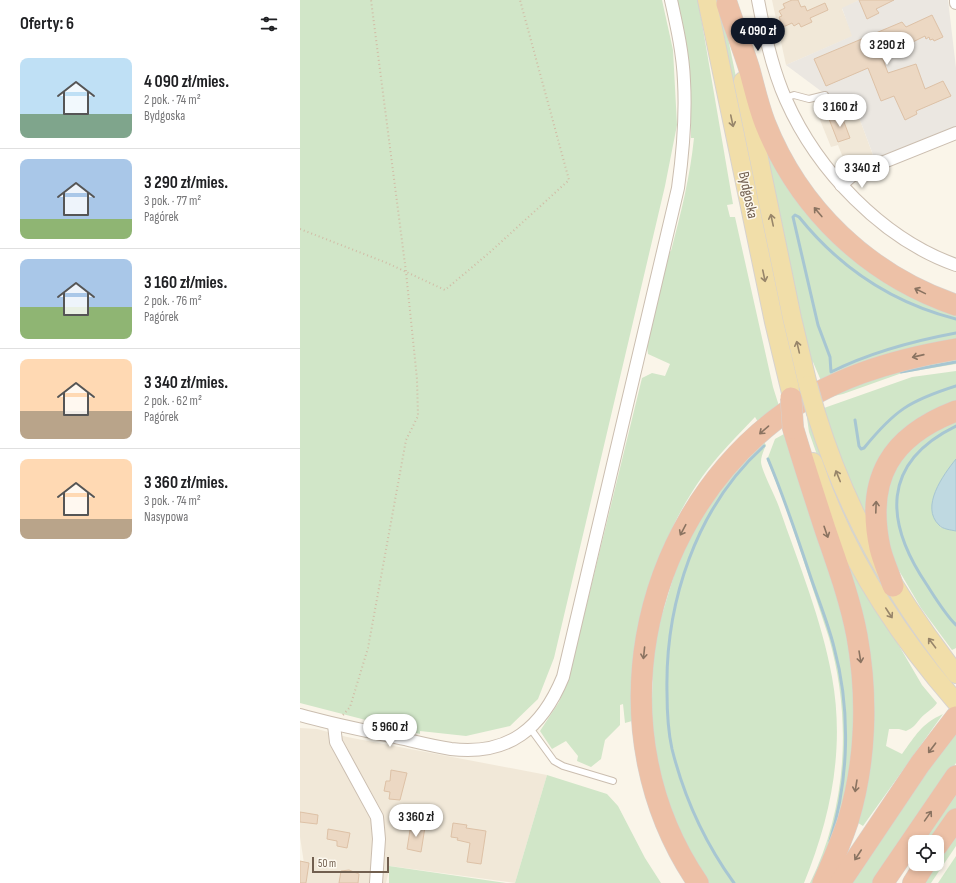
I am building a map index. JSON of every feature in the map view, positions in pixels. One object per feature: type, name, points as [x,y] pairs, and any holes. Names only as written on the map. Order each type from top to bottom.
[{"type":"highway","points":[[720,1],[765,123],[780,156],[798,186],[817,211],[845,241],[889,274],[936,298],[956,305]]},
{"type":"highway","points":[[698,883],[675,844],[661,811],[645,746],[641,706],[641,678],[645,640],[654,602],[671,554],[684,528],[702,498],[724,469],[776,420],[823,390],[857,374],[890,362],[956,349]]},
{"type":"highway","points":[[795,392],[796,425],[842,578],[857,634],[863,680],[863,743],[854,794],[842,838],[823,883]]},
{"type":"highway","points":[[893,586],[880,549],[876,527],[875,506],[879,482],[888,461],[910,435],[937,418],[956,411]]},
{"type":"highway","points":[[840,883],[903,790],[956,717]]},
{"type":"highway","points":[[882,883],[956,776]]},
{"type":"highway","points":[[944,836],[956,819]]},
{"type":"highway","points":[[912,883],[920,871]]},
{"type":"highway","points":[[917,883],[922,871]]},
{"type":"main road","points":[[720,1],[792,318],[795,392],[816,413],[833,464],[852,508],[893,586],[930,640],[956,674]]},
{"type":"main road","points":[[796,425],[827,497],[856,559],[868,580],[916,654],[951,696]]},
{"type":"street","points":[[300,715],[334,725],[452,749],[483,748],[509,741],[530,728],[547,710],[563,678],[678,188],[684,132],[684,80],[680,46],[671,0]]},
{"type":"street","points":[[758,0],[764,32],[785,98],[809,143],[841,185],[864,208],[892,230],[925,251],[956,265]]},
{"type":"street","points":[[841,185],[854,174],[956,133]]},
{"type":"street","points":[[334,725],[336,742],[377,817],[379,839],[376,883]]},
{"type":"lane","points":[[785,98],[794,95],[809,99],[825,95]]},
{"type":"lane","points":[[530,728],[554,761],[562,766],[613,781]]},
{"type":"path","points":[[334,725],[350,707],[368,648],[406,440],[418,416],[418,378],[371,0]]},
{"type":"path","points":[[300,229],[406,272],[445,290],[489,253],[569,180],[520,0]]},
{"type":"shaded area","points":[[772,0],[859,0],[842,9],[853,36],[786,65]]},
{"type":"shaded area","points":[[859,0],[948,0],[956,68],[956,127],[875,160],[860,120],[786,65],[852,36],[842,8]]},
{"type":"shaded area","points":[[837,103],[860,120],[874,158],[848,170],[838,145],[831,147],[816,110]]},
{"type":"shaded area","points":[[300,728],[317,729],[347,737],[547,775],[515,883],[390,866],[386,883],[307,883],[300,837]]},
{"type":"green space","points":[[300,0],[662,0],[673,50],[677,125],[665,186],[554,658],[538,699],[510,726],[466,736],[420,731],[420,734],[300,703]]},
{"type":"green space","points":[[676,0],[698,0],[733,204],[727,205],[730,217],[735,217],[773,387],[779,406],[758,422],[755,417],[727,446],[702,477],[677,519],[657,564],[649,588],[637,636],[633,660],[631,691],[632,721],[625,723],[623,704],[620,705],[620,725],[605,740],[601,759],[591,767],[577,761],[578,756],[566,741],[552,749],[540,731],[559,702],[570,673],[642,378],[652,373],[665,376],[670,364],[648,354],[647,346],[669,252],[671,251],[682,209],[688,181],[694,138],[691,138],[689,63]]},
{"type":"green space","points":[[713,0],[720,0],[801,390],[798,392],[791,364]]},
{"type":"green space","points":[[765,142],[800,200],[956,313],[956,341],[822,383],[813,362],[809,360],[764,149]]},
{"type":"green space","points":[[956,356],[956,364],[902,373],[843,394],[825,398],[857,382]]},
{"type":"green space","points":[[956,371],[956,404],[915,424],[870,515],[864,516],[838,456],[824,408],[912,377]]},
{"type":"green space","points":[[809,417],[953,681],[951,683],[919,645],[855,544],[823,472],[809,432],[807,418]]},
{"type":"green space","points":[[956,417],[956,459],[940,527],[956,531],[956,648],[952,650],[921,608],[891,557],[882,504],[897,461],[937,425]]},
{"type":"green space","points":[[784,434],[806,487],[827,547],[857,672],[851,780],[819,883],[810,883],[832,824],[838,794],[842,763],[843,731],[841,700],[829,638],[785,504],[767,460],[775,439]]},
{"type":"green space","points":[[764,442],[766,445],[761,462],[762,466],[779,507],[809,591],[828,656],[836,704],[836,756],[833,782],[822,833],[804,883],[707,883],[680,835],[660,779],[651,726],[654,641],[681,552],[719,488]]},
{"type":"green space","points":[[843,550],[922,685],[937,703],[908,730],[889,729],[886,746],[902,754],[924,726],[943,714],[863,826],[855,821],[863,791]]},
{"type":"green space","points":[[956,729],[956,763],[876,883],[849,883]]},
{"type":"green space","points":[[547,775],[607,794],[618,806],[645,858],[661,883],[515,883]]},
{"type":"green space","points":[[956,795],[956,812],[940,835],[928,835]]},
{"type":"green space","points":[[956,837],[956,846],[944,864],[944,854]]},
{"type":"green space","points":[[956,856],[956,883],[938,883]]},
{"type":"green space","points":[[389,866],[506,883],[389,883]]},
{"type":"green space","points":[[932,871],[939,871],[931,883],[924,883]]},
{"type":"water","points":[[956,459],[956,531],[940,526],[934,518],[932,509],[933,500],[940,482]]},
{"type":"building","points":[[792,0],[798,0],[801,7],[805,6],[807,11],[825,3],[828,10],[810,18],[812,22],[801,27],[799,23],[794,26],[792,23],[783,27],[779,17],[782,16],[779,11],[785,8],[783,4]]},
{"type":"building","points":[[859,0],[894,0],[876,9],[879,13],[867,19]]},
{"type":"building","points":[[932,15],[943,37],[934,41],[933,39],[930,40],[929,37],[926,39],[925,36],[882,57],[888,73],[916,64],[925,89],[943,81],[951,96],[916,111],[917,114],[905,120],[894,96],[881,101],[868,68],[826,86],[814,59],[902,22],[906,27]]},
{"type":"building","points":[[841,114],[850,138],[838,142],[829,119]]},
{"type":"building","points":[[391,770],[407,773],[400,800],[389,799],[390,792],[384,791],[386,781],[390,781]]},
{"type":"building","points":[[300,812],[318,815],[317,824],[300,822]]},
{"type":"building","points":[[453,823],[467,825],[466,828],[486,831],[481,864],[467,862],[470,843],[451,837]]},
{"type":"building","points":[[411,824],[425,827],[421,852],[407,849]]},
{"type":"building","points":[[328,829],[350,833],[347,848],[337,846],[337,841],[327,839]]},
{"type":"building","points":[[300,861],[309,863],[306,883],[300,883]]},
{"type":"building","points":[[349,870],[359,874],[358,883],[339,883],[341,871]]},
{"type":"waterway","points":[[956,319],[911,303],[889,293],[869,281],[832,252],[799,217],[795,215],[793,217],[818,325],[830,357],[831,372],[892,348],[956,333]]},
{"type":"waterway","points":[[901,372],[956,362]]},
{"type":"waterway","points":[[855,420],[859,446],[861,449],[864,448],[885,424],[904,408],[914,402],[956,386]]},
{"type":"waterway","points":[[956,426],[931,441],[914,458],[902,476],[897,496],[898,517],[903,539],[913,562],[941,606],[956,625]]},
{"type":"waterway","points":[[734,883],[705,836],[689,802],[677,767],[672,749],[668,721],[668,658],[672,625],[679,591],[689,558],[703,527],[720,498],[740,470],[764,446]]},
{"type":"waterway","points":[[768,459],[826,620],[834,647],[843,695],[846,745],[844,769],[841,794],[830,841]]}]
